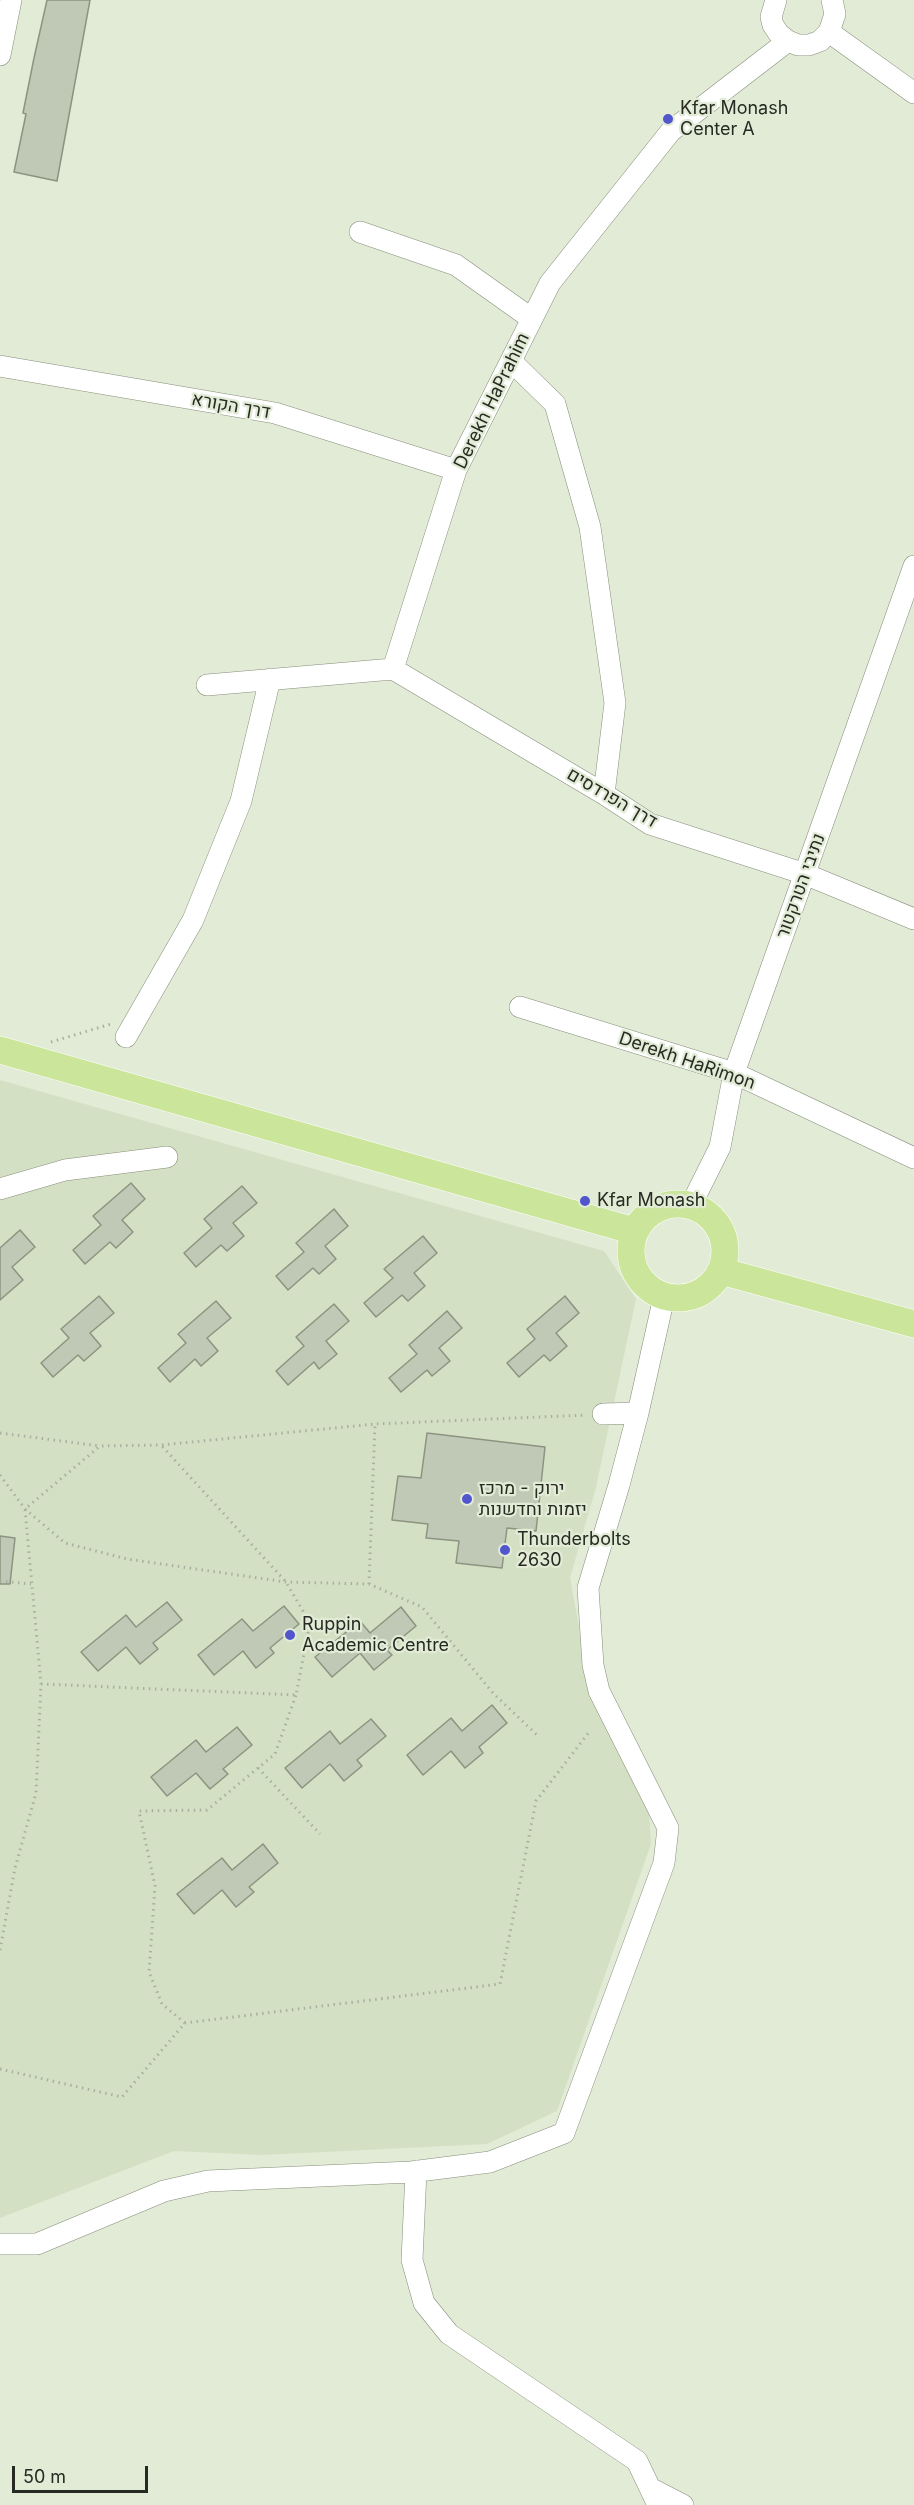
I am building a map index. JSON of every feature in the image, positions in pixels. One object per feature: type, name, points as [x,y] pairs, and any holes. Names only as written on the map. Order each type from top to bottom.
[{"type":"main road","points":[[0,1050],[634,1231]]},
{"type":"main road","points":[[671,1205],[691,1205],[714,1220],[721,1231],[725,1245],[725,1258],[714,1283],[703,1292],[677,1299],[664,1297],[649,1289],[638,1278],[631,1263],[630,1246],[634,1231],[652,1211],[671,1205]]},
{"type":"main road","points":[[721,1271],[914,1324]]},
{"type":"street","points":[[0,55],[11,0]]},
{"type":"street","points":[[776,0],[771,17],[773,25],[779,34],[798,45],[809,45],[820,41],[829,32],[835,14],[832,0]]},
{"type":"street","points":[[829,32],[914,93]]},
{"type":"street","name":"Derekh HaPrahim","points":[[393,669],[456,470],[550,284],[671,131],[788,41]]},
{"type":"street","points":[[360,232],[456,266],[532,319]]},
{"type":"street","points":[[511,361],[555,404],[590,527],[615,703],[604,794]]},
{"type":"street","name":"דרך הקורא","points":[[0,366],[276,413],[456,470]]},
{"type":"street","name":"נתיבי הטרקטור","points":[[691,1205],[720,1147],[734,1073],[914,566]]},
{"type":"street","points":[[207,685],[393,669]]},
{"type":"street","name":"דרך הפרדסים","points":[[393,669],[604,794],[650,824],[805,874],[914,919]]},
{"type":"street","points":[[126,1037],[193,920],[241,801],[270,679]]},
{"type":"street","name":"Derekh HaRimon","points":[[520,1007],[734,1073],[914,1158]]},
{"type":"street","points":[[0,1189],[65,1170],[167,1157]]},
{"type":"street","points":[[0,2244],[37,2244],[164,2191],[208,2181],[416,2171],[490,2162],[564,2133],[664,1863],[668,1828],[599,1691],[593,1665],[588,1588],[620,1485],[664,1297]]},
{"type":"street","points":[[603,1414],[638,1413]]},
{"type":"street","points":[[416,2171],[412,2260],[424,2303],[449,2334],[637,2461],[654,2497],[683,2505]]},
{"type":"path","points":[[45,1043],[140,1016]]},
{"type":"path","points":[[0,1433],[100,1446],[161,1445],[375,1424],[603,1414]]},
{"type":"path","points":[[369,1584],[375,1424]]},
{"type":"path","points":[[161,1445],[286,1582],[310,1623],[296,1695],[275,1754],[207,1810],[139,1811],[155,1886],[149,1972],[162,2004],[185,2023]]},
{"type":"path","points":[[25,1509],[100,1446]]},
{"type":"path","points":[[0,1475],[25,1509],[65,1543],[128,1559],[286,1582],[369,1584],[422,1607],[493,1693],[538,1736]]},
{"type":"path","points":[[0,1950],[15,1868],[36,1793],[41,1684],[25,1509]]},
{"type":"path","points":[[0,1581],[31,1584]]},
{"type":"path","points":[[41,1684],[296,1695]]},
{"type":"path","points":[[0,2069],[123,2097],[185,2023],[500,1984],[536,1802],[590,1731]]},
{"type":"path","points":[[258,1768],[320,1834]]},
{"type":"shaded area","name":"Ruppin Academic Centre","points":[[0,1080],[604,1251],[636,1299],[596,1487],[570,1578],[591,1693],[649,1811],[651,1844],[557,2111],[487,2144],[263,2155],[174,2151],[0,2218]]},
{"type":"building","points":[[47,0],[90,0],[57,181],[14,172],[26,114],[23,113]]},
{"type":"building","points":[[131,1183],[145,1199],[122,1220],[133,1232],[116,1248],[110,1242],[85,1264],[73,1250],[101,1225],[93,1216]]},
{"type":"building","points":[[242,1186],[257,1203],[233,1223],[244,1236],[227,1251],[221,1245],[196,1267],[184,1253],[212,1228],[204,1219]]},
{"type":"building","points":[[334,1209],[348,1226],[325,1246],[336,1259],[319,1274],[313,1268],[288,1290],[276,1276],[304,1252],[296,1243]]},
{"type":"building","points":[[20,1230],[35,1247],[12,1267],[23,1280],[0,1300],[0,1248]]},
{"type":"building","points":[[423,1236],[437,1253],[414,1273],[425,1286],[408,1301],[402,1295],[376,1317],[364,1303],[393,1278],[384,1269]]},
{"type":"building","points":[[99,1296],[114,1313],[90,1333],[101,1346],[84,1361],[78,1355],[53,1377],[41,1363],[69,1338],[61,1329]]},
{"type":"building","points":[[565,1296],[579,1313],[556,1333],[567,1346],[550,1361],[544,1355],[519,1377],[507,1363],[535,1339],[527,1329]]},
{"type":"building","points":[[216,1301],[231,1318],[207,1338],[218,1351],[201,1366],[195,1359],[170,1382],[158,1368],[186,1343],[178,1334]]},
{"type":"building","points":[[334,1304],[349,1321],[326,1341],[337,1354],[319,1369],[314,1362],[288,1385],[276,1371],[304,1346],[296,1337]]},
{"type":"building","points":[[447,1311],[462,1328],[439,1348],[450,1361],[432,1376],[427,1370],[401,1392],[389,1378],[417,1354],[409,1345]]},
{"type":"building","name":"ירוק - מרכז יזמות וחדשנות","points":[[427,1433],[545,1447],[536,1531],[507,1528],[502,1568],[456,1563],[459,1541],[426,1538],[428,1524],[392,1520],[398,1476],[421,1478]]},
{"type":"building","points":[[0,1536],[15,1538],[10,1584],[0,1584]]},
{"type":"building","points":[[167,1602],[182,1620],[153,1643],[158,1649],[140,1664],[126,1647],[98,1671],[81,1652],[126,1615],[136,1627]]},
{"type":"building","points":[[284,1606],[299,1624],[270,1648],[274,1653],[256,1668],[243,1651],[214,1675],[198,1655],[242,1619],[253,1631]]},
{"type":"building","points":[[401,1607],[416,1626],[387,1650],[392,1655],[374,1670],[360,1653],[332,1677],[315,1657],[360,1621],[370,1633]]},
{"type":"building","points":[[492,1705],[507,1723],[479,1747],[483,1753],[465,1768],[451,1751],[423,1775],[407,1755],[451,1718],[462,1731]]},
{"type":"building","points":[[371,1719],[386,1736],[357,1760],[362,1766],[344,1781],[330,1764],[302,1788],[285,1768],[330,1731],[340,1744]]},
{"type":"building","points":[[237,1727],[252,1745],[223,1769],[228,1774],[210,1789],[196,1773],[167,1796],[151,1777],[196,1740],[206,1752]]},
{"type":"building","points":[[263,1844],[278,1863],[249,1887],[254,1892],[236,1907],[222,1890],[194,1914],[177,1894],[222,1858],[232,1870]]},
{"type":"place","name":"Kfar Monash Center A","points":[[668,119]]},
{"type":"place","name":"Kfar Monash","points":[[585,1201]]},
{"type":"place","name":"ירוק - מרכז יזמות וחדשנות","points":[[467,1499]]},
{"type":"place","name":"Thunderbolts 2630","points":[[505,1550]]},
{"type":"place","name":"Ruppin Academic Centre","points":[[290,1635]]}]
